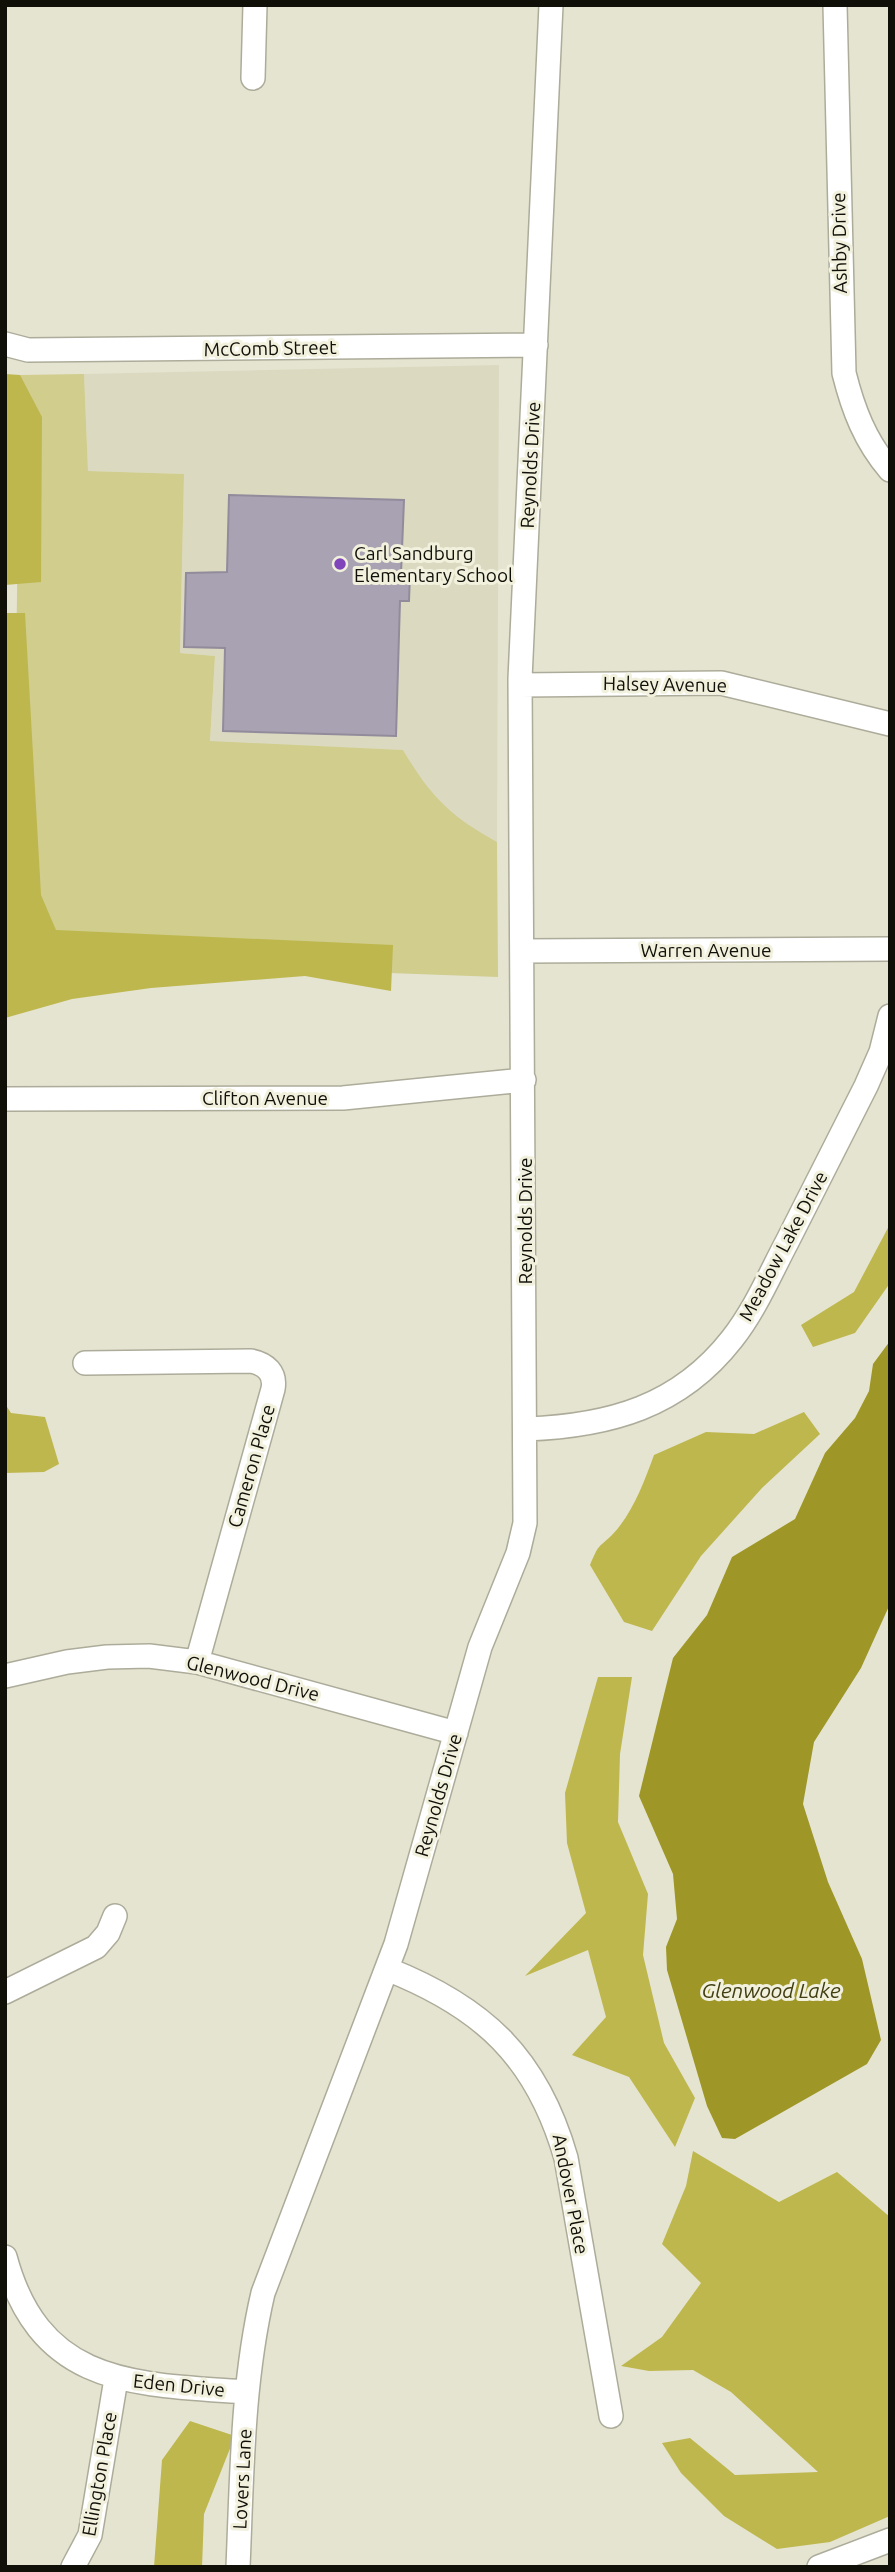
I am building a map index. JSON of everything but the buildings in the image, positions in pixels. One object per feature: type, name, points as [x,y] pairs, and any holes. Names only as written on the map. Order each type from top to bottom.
[{"type":"street","points":[[253,78],[255,5]]},
{"type":"street","name":"Reynolds Drive","points":[[246,2392],[253,2338],[274,2262],[387,1969],[480,1647],[518,1553],[525,1523],[527,1429],[520,685],[551,5]]},
{"type":"street","name":"Ashby Drive","points":[[835,5],[844,373],[852,406],[865,435],[890,470]]},
{"type":"street","name":"McComb Street","points":[[5,344],[28,350],[536,345]]},
{"type":"street","name":"Halsey Avenue","points":[[520,685],[721,683],[890,724]]},
{"type":"street","name":"Warren Avenue","points":[[522,951],[890,949]]},
{"type":"street","name":"Meadow Lake Drive","points":[[527,1429],[593,1424],[627,1415],[686,1384],[726,1347],[755,1303],[866,1086],[881,1052],[890,1016]]},
{"type":"street","name":"Clifton Avenue","points":[[5,1099],[343,1098],[524,1080]]},
{"type":"street","name":"Cameron Place","points":[[85,1363],[251,1361],[268,1369],[273,1377],[273,1389],[197,1662]]},
{"type":"street","name":"Glenwood Drive","points":[[5,1676],[67,1662],[107,1657],[149,1656],[197,1662],[456,1733]]},
{"type":"street","points":[[5,1992],[96,1947],[108,1933],[115,1916]]},
{"type":"street","name":"Andover Place","points":[[387,1969],[447,1996],[475,2015],[523,2063],[542,2092],[556,2123],[566,2158],[611,2416]]},
{"type":"street","name":"Eden Drive","points":[[5,2257],[17,2293],[48,2339],[70,2357],[116,2379],[148,2385],[246,2392]]},
{"type":"street","name":"Ellington Place","points":[[73,2567],[90,2535],[116,2379]]},
{"type":"street","name":"Lovers Lane","points":[[238,2567],[246,2392]]},
{"type":"street","points":[[819,2567],[890,2540]]},
{"type":"shaded area","name":"Carl Sandburg Elementary School","points":[[499,365],[497,842],[461,822],[425,788],[403,750],[210,742],[215,656],[180,653],[184,474],[88,471],[84,374]]},
{"type":"shaded area","points":[[5,374],[20,375],[42,417],[41,582],[5,585]]},
{"type":"shaded area","points":[[84,374],[88,471],[184,474],[180,653],[215,656],[210,741],[403,750],[423,781],[443,804],[466,823],[497,842],[498,977],[12,959],[20,375]]},
{"type":"shaded area","points":[[5,613],[25,613],[41,895],[56,930],[393,945],[391,991],[305,976],[151,988],[72,999],[5,1018]]},
{"type":"shaded area","points":[[890,1224],[890,1283],[855,1333],[813,1347],[801,1325],[854,1292]]},
{"type":"shaded area","points":[[5,1404],[11,1413],[45,1417],[59,1464],[44,1472],[5,1473]]},
{"type":"shaded area","points":[[804,1412],[820,1434],[762,1488],[701,1556],[652,1631],[624,1622],[590,1565],[599,1547],[612,1535],[632,1507],[654,1455],[706,1432],[754,1434]]},
{"type":"shaded area","points":[[598,1677],[632,1677],[620,1754],[618,1822],[648,1894],[643,1955],[664,2043],[695,2098],[675,2147],[629,2077],[572,2055],[606,2017],[588,1950],[525,1976],[586,1913],[567,1843],[565,1793]]},
{"type":"shaded area","points":[[693,2151],[779,2202],[837,2172],[890,2217],[890,2516],[830,2542],[777,2549],[724,2516],[681,2473],[662,2443],[690,2438],[735,2475],[818,2472],[731,2392],[693,2370],[649,2371],[621,2366],[662,2337],[701,2283],[662,2244],[686,2186]]},
{"type":"shaded area","points":[[190,2421],[235,2436],[204,2514],[202,2567],[154,2567],[162,2460]]},
{"type":"water","name":"Glenwood Lake","points":[[890,1341],[890,1604],[861,1668],[814,1742],[803,1804],[828,1882],[862,1959],[881,2040],[867,2064],[735,2139],[722,2138],[707,2106],[667,1970],[666,1947],[677,1919],[673,1874],[639,1796],[673,1658],[707,1615],[732,1557],[795,1519],[825,1453],[855,1418],[869,1391],[873,1364]]},
{"type":"place","name":"Carl Sandburg Elementary School","points":[[340,564]]}]
